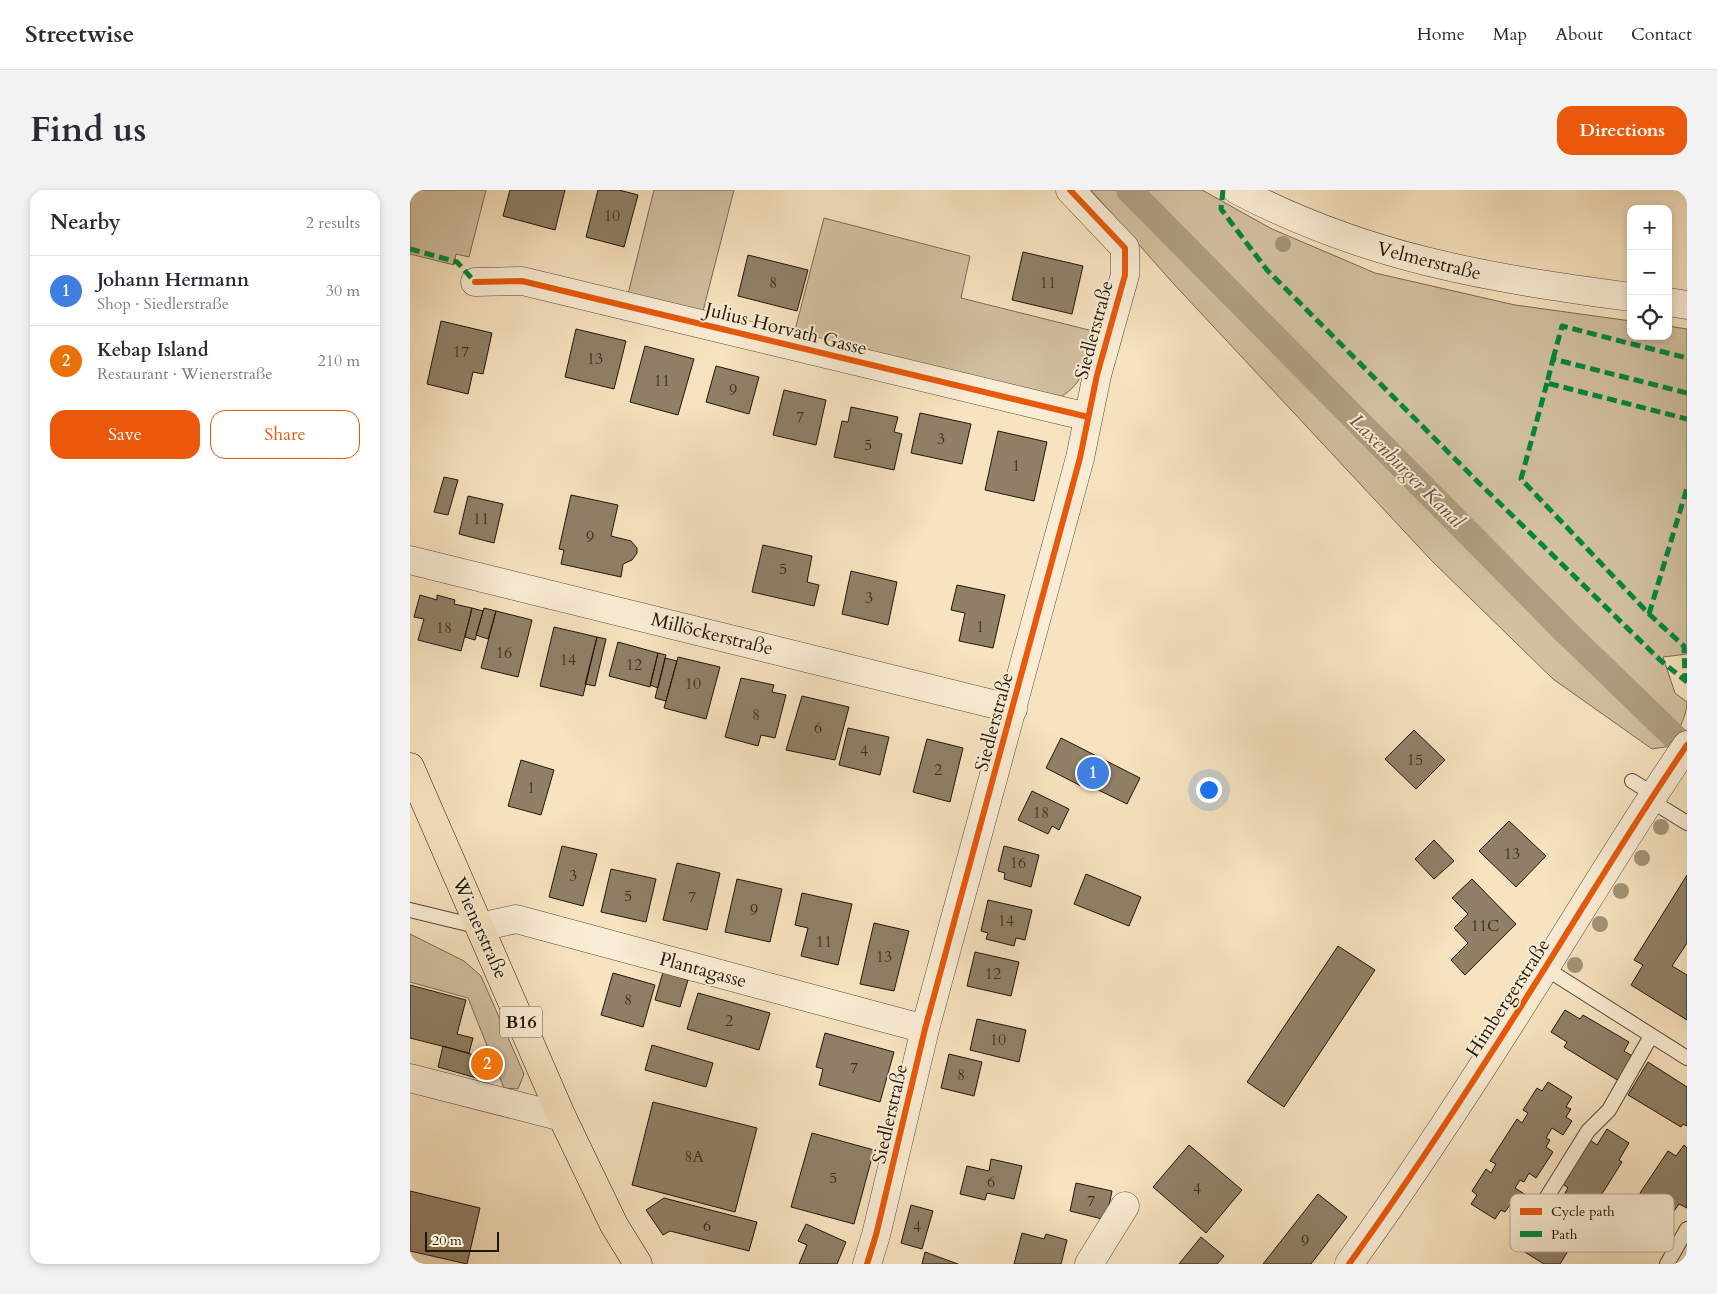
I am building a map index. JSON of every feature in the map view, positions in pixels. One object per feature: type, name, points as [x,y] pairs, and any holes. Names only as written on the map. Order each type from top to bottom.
[{"type":"main road","name":"Wienerstraße","points":[[412,783],[480,927],[562,1116],[614,1225],[638,1264]]},
{"type":"street","name":"Velmerstraße","points":[[1236,190],[1275,210],[1330,233],[1402,257],[1525,283],[1627,296]]},
{"type":"street","name":"Siedlerstraße","points":[[867,1264],[876,1235],[925,1029],[1014,708],[1080,458],[1096,374],[1124,275],[1125,248],[1076,196]]},
{"type":"street","name":"Julius Horvath Gasse","points":[[475,282],[522,281],[1088,417]]},
{"type":"street","points":[[1672,303],[1687,305]]},
{"type":"street","name":"Millöckerstraße","points":[[410,560],[1014,708]]},
{"type":"street","name":"Himbergerstraße","points":[[1349,1264],[1392,1206],[1545,968],[1645,792],[1683,751]]},
{"type":"street","name":"Plantagasse","points":[[480,927],[516,919],[925,1029]]},
{"type":"street","points":[[410,1078],[562,1116]]},
{"type":"street","points":[[1089,1264],[1125,1206]]},
{"type":"lane","points":[[1645,792],[1687,823]]},
{"type":"lane","points":[[410,908],[480,927]]},
{"type":"lane","points":[[1545,968],[1687,1058]]},
{"type":"lane","points":[[1549,1194],[1588,1131],[1609,1110],[1651,1036]]},
{"type":"lane","points":[[1674,1252],[1687,1229]]},
{"type":"lane","points":[[1667,1264],[1674,1252]]},
{"type":"shaded area","points":[[410,190],[486,190],[469,257],[456,254],[454,265],[410,254]]},
{"type":"shaded area","points":[[654,190],[734,190],[703,311],[628,294]]},
{"type":"shaded area","points":[[1091,190],[1202,190],[1272,229],[1375,273],[1515,305],[1627,320],[1627,340],[1672,340],[1672,327],[1687,329],[1687,654],[1663,657],[1675,693],[1687,702],[1687,708],[1684,719],[1671,746],[1652,749],[1553,679],[1431,560],[1171,281]]},
{"type":"shaded area","points":[[824,218],[970,256],[961,298],[1093,331],[1084,370],[1075,386],[1057,399],[794,334]]},
{"type":"shaded area","points":[[410,934],[464,961],[481,976],[524,1074],[518,1089],[504,1088],[468,998],[410,982]]},
{"type":"building","points":[[510,190],[565,190],[555,230],[503,216]]},
{"type":"building","points":[[598,190],[619,190],[638,195],[624,247],[586,237]]},
{"type":"building","points":[[1023,252],[1083,266],[1072,314],[1012,300]]},
{"type":"building","points":[[748,255],[808,270],[797,311],[738,296]]},
{"type":"building","points":[[441,321],[492,333],[483,374],[473,372],[468,394],[427,384]]},
{"type":"building","points":[[576,329],[626,341],[614,389],[565,377]]},
{"type":"building","points":[[645,346],[694,359],[678,415],[630,402]]},
{"type":"building","points":[[716,366],[759,377],[749,414],[706,402]]},
{"type":"building","points":[[784,390],[826,400],[816,445],[773,435]]},
{"type":"building","points":[[851,407],[898,417],[894,432],[902,434],[894,470],[834,457],[842,421],[848,422]]},
{"type":"building","points":[[920,413],[971,424],[962,464],[911,453]]},
{"type":"building","points":[[998,431],[1047,442],[1034,501],[985,490]]},
{"type":"building","points":[[444,477],[458,480],[448,515],[434,512]]},
{"type":"building","points":[[571,495],[618,505],[611,536],[631,541],[637,548],[637,553],[632,560],[623,564],[621,577],[561,564],[564,550],[559,549]]},
{"type":"building","points":[[468,496],[503,504],[494,543],[459,534]]},
{"type":"building","points":[[763,545],[812,556],[807,582],[819,585],[814,606],[752,592]]},
{"type":"building","points":[[851,571],[897,582],[888,625],[842,614]]},
{"type":"building","points":[[957,585],[1005,595],[993,648],[959,641],[965,613],[951,610]]},
{"type":"building","points":[[420,595],[437,600],[437,595],[455,600],[454,604],[472,608],[461,651],[418,640],[424,619],[414,617]]},
{"type":"building","points":[[472,608],[483,611],[475,640],[465,637]]},
{"type":"building","points":[[484,608],[496,611],[488,639],[476,635]]},
{"type":"building","points":[[496,611],[532,620],[518,677],[481,668]]},
{"type":"building","points":[[554,627],[597,637],[583,696],[540,686]]},
{"type":"building","points":[[597,637],[606,639],[595,686],[585,684]]},
{"type":"building","points":[[618,642],[658,653],[650,687],[609,676]]},
{"type":"building","points":[[658,653],[666,655],[658,688],[650,685]]},
{"type":"building","points":[[678,657],[720,667],[706,719],[664,708]]},
{"type":"building","points":[[665,658],[677,661],[666,701],[655,698]]},
{"type":"building","points":[[741,678],[774,685],[772,692],[786,695],[775,738],[761,735],[758,746],[725,737]]},
{"type":"building","points":[[802,696],[849,707],[835,760],[786,750]]},
{"type":"building","points":[[848,728],[889,737],[880,775],[839,765]]},
{"type":"building","points":[[1414,730],[1445,760],[1416,789],[1385,759]]},
{"type":"building","points":[[1061,738],[1140,778],[1127,804],[1084,783],[1083,787],[1046,768]]},
{"type":"building","points":[[927,739],[963,748],[950,802],[913,792]]},
{"type":"building","points":[[521,760],[554,770],[541,815],[508,806]]},
{"type":"building","points":[[1032,791],[1069,809],[1059,830],[1052,826],[1048,834],[1018,820]]},
{"type":"building","points":[[1509,821],[1546,856],[1516,887],[1479,851]]},
{"type":"building","points":[[1434,840],[1454,861],[1434,879],[1415,859]]},
{"type":"building","points":[[562,846],[597,854],[583,906],[549,897]]},
{"type":"building","points":[[1004,846],[1039,855],[1031,887],[1004,879],[1005,873],[998,871]]},
{"type":"building","points":[[677,863],[720,873],[707,930],[663,920]]},
{"type":"building","points":[[611,869],[656,879],[646,922],[601,912]]},
{"type":"building","points":[[1086,874],[1141,897],[1129,926],[1074,904]]},
{"type":"building","points":[[1687,875],[1687,943],[1672,966],[1687,975],[1687,1020],[1631,985],[1643,965],[1634,960]]},
{"type":"building","points":[[737,879],[782,889],[770,942],[725,932]]},
{"type":"building","points":[[1472,879],[1516,924],[1465,975],[1451,960],[1468,943],[1454,928],[1468,914],[1452,898]]},
{"type":"building","points":[[802,893],[852,904],[838,965],[801,956],[808,928],[795,925]]},
{"type":"building","points":[[988,900],[1032,910],[1025,940],[1016,938],[1014,946],[986,939],[988,933],[981,931]]},
{"type":"building","points":[[874,923],[909,931],[894,991],[860,984]]},
{"type":"building","points":[[1338,946],[1375,970],[1284,1107],[1247,1082]]},
{"type":"building","points":[[975,952],[1019,962],[1011,996],[967,986]]},
{"type":"building","points":[[663,972],[688,980],[680,1007],[655,1000]]},
{"type":"building","points":[[613,973],[655,985],[643,1027],[601,1015]]},
{"type":"building","points":[[410,985],[466,1000],[457,1034],[473,1038],[469,1053],[410,1038]]},
{"type":"building","points":[[698,993],[770,1013],[759,1050],[687,1029]]},
{"type":"building","points":[[1565,1010],[1580,1019],[1583,1015],[1629,1042],[1624,1051],[1634,1057],[1619,1081],[1564,1047],[1567,1042],[1551,1032]]},
{"type":"building","points":[[977,1019],[1026,1030],[1019,1062],[970,1050]]},
{"type":"building","points":[[825,1033],[894,1052],[880,1102],[819,1085],[823,1069],[816,1067]]},
{"type":"building","points":[[652,1045],[713,1063],[706,1087],[645,1070]]},
{"type":"building","points":[[443,1046],[474,1055],[487,1081],[438,1067]]},
{"type":"building","points":[[488,1048],[500,1074],[487,1081],[474,1055]]},
{"type":"building","points":[[949,1054],[982,1062],[974,1096],[941,1088]]},
{"type":"building","points":[[1648,1062],[1687,1087],[1687,1126],[1683,1124],[1681,1127],[1628,1095]]},
{"type":"building","points":[[1548,1082],[1572,1097],[1566,1107],[1571,1109],[1566,1117],[1572,1121],[1563,1135],[1552,1128],[1546,1138],[1550,1140],[1546,1147],[1553,1152],[1536,1178],[1529,1173],[1524,1182],[1520,1180],[1515,1188],[1524,1194],[1510,1194],[1510,1205],[1505,1212],[1501,1210],[1495,1219],[1471,1204],[1477,1195],[1472,1191],[1486,1169],[1491,1173],[1496,1164],[1490,1161],[1517,1119],[1522,1123],[1528,1113],[1523,1110],[1537,1088],[1542,1091]]},
{"type":"building","points":[[653,1102],[757,1128],[735,1212],[632,1185]]},
{"type":"building","points":[[1607,1129],[1629,1143],[1619,1160],[1622,1162],[1602,1194],[1565,1194],[1568,1188],[1563,1184],[1590,1140],[1597,1145]]},
{"type":"building","points":[[812,1133],[874,1150],[854,1224],[791,1207]]},
{"type":"building","points":[[1189,1145],[1242,1190],[1206,1233],[1153,1187]]},
{"type":"building","points":[[1684,1145],[1687,1148],[1687,1208],[1679,1204],[1674,1211],[1674,1194],[1640,1193],[1668,1151],[1676,1156]]},
{"type":"building","points":[[991,1159],[1022,1166],[1014,1199],[987,1193],[985,1200],[960,1194],[967,1166],[989,1171]]},
{"type":"building","points":[[1076,1183],[1112,1191],[1106,1220],[1070,1211]]},
{"type":"building","points":[[410,1191],[480,1208],[467,1264],[410,1251]]},
{"type":"building","points":[[1318,1194],[1347,1217],[1311,1264],[1263,1264]]},
{"type":"building","points":[[664,1198],[757,1222],[749,1251],[670,1231],[663,1235],[646,1210]]},
{"type":"building","points":[[911,1205],[933,1211],[922,1249],[901,1243]]},
{"type":"building","points":[[806,1224],[846,1242],[837,1264],[799,1264],[807,1245],[798,1241]]},
{"type":"building","points":[[1022,1233],[1044,1239],[1046,1234],[1067,1240],[1061,1264],[1014,1264]]},
{"type":"building","points":[[1201,1237],[1224,1256],[1217,1264],[1179,1264]]},
{"type":"building","points":[[925,1252],[958,1264],[922,1264]]},
{"type":"building","points":[[1525,1252],[1567,1252],[1560,1264],[1544,1264]]},
{"type":"waterway","name":"Laxenburger Kanal","points":[[1129,190],[1567,633],[1687,749]]},
{"type":"marked path","points":[[1223,190],[1221,209],[1267,270],[1478,482],[1660,660],[1687,682]]},
{"type":"marked path","points":[[410,249],[457,262],[475,282]]},
{"type":"marked path","points":[[1553,359],[1562,326],[1687,358]]},
{"type":"marked path","points":[[1687,393],[1553,359],[1547,383],[1687,419]]},
{"type":"marked path","points":[[1547,383],[1521,479],[1649,614],[1684,646],[1685,680]]},
{"type":"marked path","points":[[1649,614],[1687,488]]},
{"type":"cycle path","points":[[867,1264],[876,1235],[925,1029],[1080,458],[1097,375],[1125,275],[1125,248],[1070,190]]},
{"type":"cycle path","points":[[475,282],[522,281],[1088,417]]},
{"type":"cycle path","points":[[1349,1264],[1455,1110],[1636,822],[1687,745]]},
{"type":"place","name":"Johann Hermann","points":[[1093,773]]},
{"type":"place","name":"Kebap Island","points":[[487,1064]]}]
